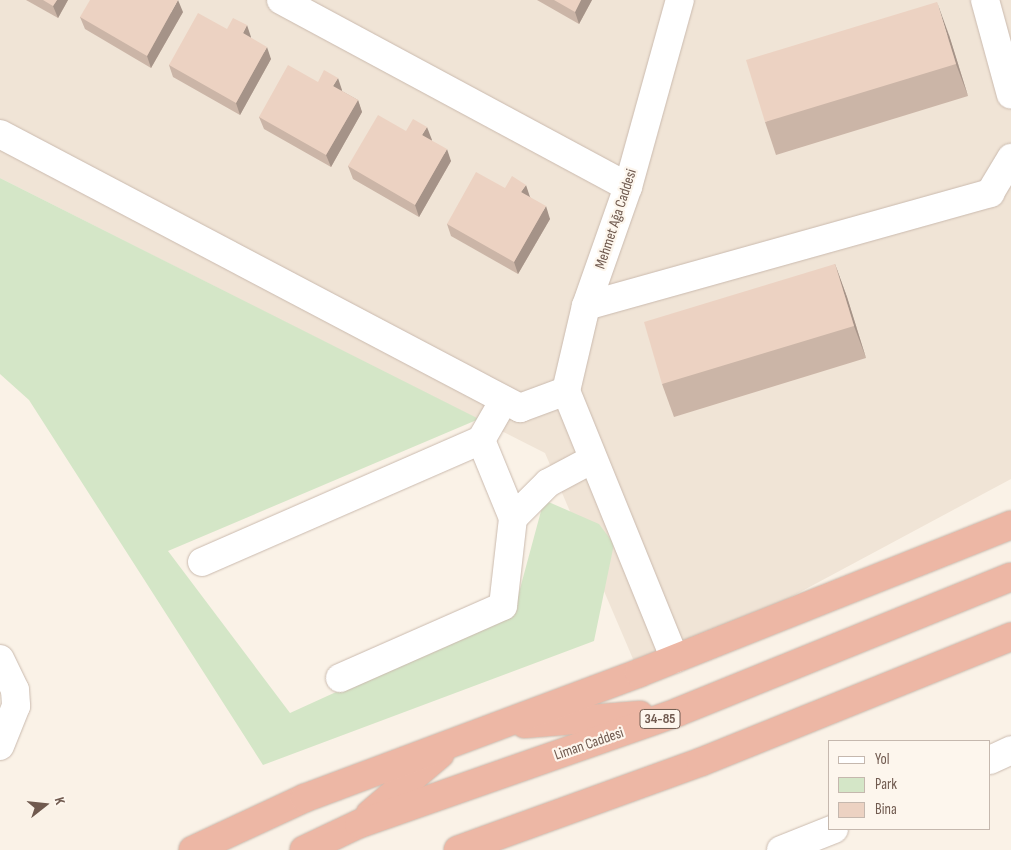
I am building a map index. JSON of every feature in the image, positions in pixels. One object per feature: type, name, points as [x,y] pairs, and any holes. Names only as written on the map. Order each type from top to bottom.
[{"type":"highway","points":[[193,850],[305,798],[675,658],[1011,525]]},
{"type":"highway","name":"Liman Caddesi","points":[[304,850],[359,824],[678,712],[1011,577]]},
{"type":"highway","points":[[458,850],[701,762],[1011,637]]},
{"type":"highway","points":[[489,727],[678,712]]},
{"type":"highway","points":[[359,824],[455,742]]},
{"type":"street","points":[[281,0],[628,187]]},
{"type":"street","name":"Mehmet Ağa Caddesi","points":[[566,390],[586,306],[628,187],[680,0]]},
{"type":"street","points":[[985,0],[1011,95]]},
{"type":"street","points":[[0,134],[512,404]]},
{"type":"street","points":[[586,306],[990,193],[1011,158]]},
{"type":"street","points":[[202,562],[480,440],[512,404],[566,390],[675,658]]},
{"type":"street","points":[[340,678],[503,606],[513,518],[480,440]]},
{"type":"street","points":[[513,518],[548,483],[593,459]]},
{"type":"street","points":[[0,659],[15,690],[16,706],[0,746]]},
{"type":"street","points":[[991,760],[1011,750]]},
{"type":"street","points":[[781,850],[831,830]]},
{"type":"shaded area","points":[[0,0],[1011,0],[1011,479],[675,659],[639,673],[545,453],[0,178]]},
{"type":"green space","points":[[0,178],[479,419],[168,551],[290,713],[514,611],[544,500],[599,524],[614,544],[594,641],[263,765],[29,400],[0,374]]},
{"type":"building","points":[[43,0],[57,0],[53,6]]},
{"type":"building","points":[[90,0],[178,0],[147,56],[80,17]]},
{"type":"building","points":[[554,0],[581,0],[575,12]]},
{"type":"building","points":[[937,2],[956,64],[765,122],[746,60]]},
{"type":"building","points":[[198,13],[227,29],[233,18],[247,25],[243,33],[267,47],[236,103],[169,65]]},
{"type":"building","points":[[288,65],[318,82],[324,70],[338,78],[333,86],[358,100],[326,155],[259,117]]},
{"type":"building","points":[[378,115],[406,131],[413,119],[427,127],[422,135],[447,149],[415,205],[348,166]]},
{"type":"building","points":[[476,172],[505,188],[512,176],[526,185],[521,192],[546,206],[514,262],[447,224]]},
{"type":"building","points":[[835,264],[854,326],[662,384],[644,322]]}]
